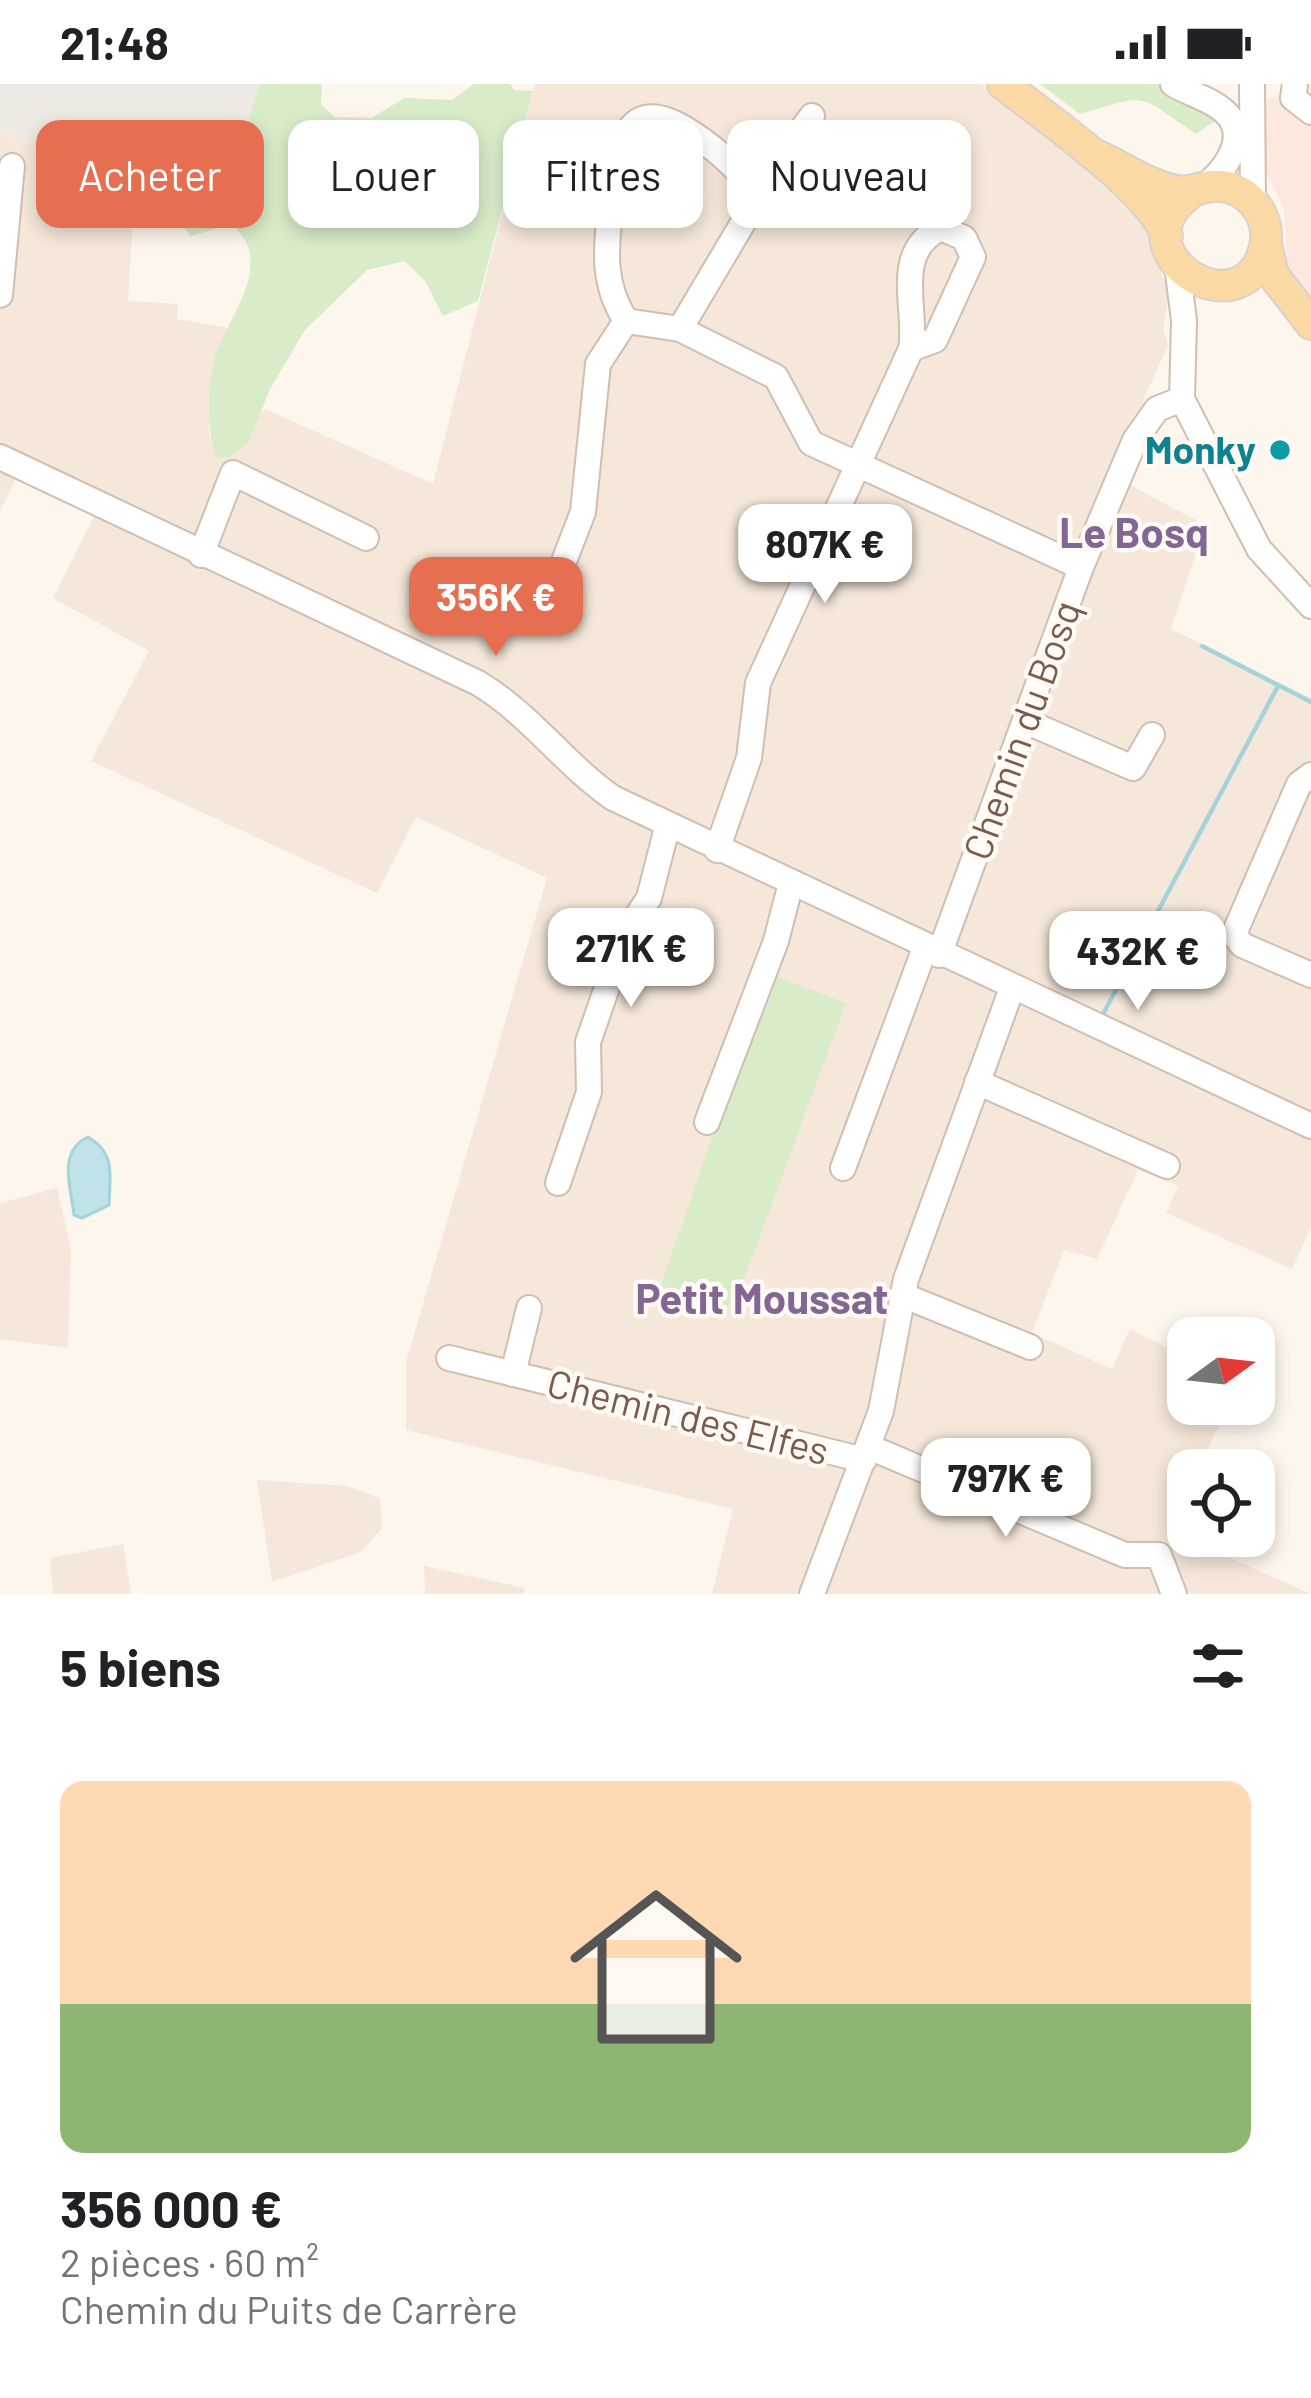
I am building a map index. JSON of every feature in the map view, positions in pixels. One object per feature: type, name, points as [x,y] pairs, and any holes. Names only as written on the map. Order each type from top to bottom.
[{"type":"main road","points":[[1003,84],[1153,210],[1177,266],[1196,281],[1257,291],[1311,324]]},
{"type":"main road","points":[[1090,153],[1162,187],[1224,187],[1252,201],[1264,221],[1273,275],[1311,324]]},
{"type":"main road","points":[[1167,235],[1177,206],[1197,190]]},
{"type":"main road","points":[[1225,285],[1253,270],[1266,244]]},
{"type":"street","points":[[1173,84],[1225,112],[1233,125],[1234,144],[1223,170],[1197,190]]},
{"type":"street","points":[[1252,84],[1252,201]]},
{"type":"street","points":[[809,120],[812,116]]},
{"type":"street","points":[[626,321],[604,265],[617,147],[625,133],[646,118],[670,118],[727,161]]},
{"type":"street","points":[[0,296],[12,166]]},
{"type":"street","points":[[680,328],[740,228]]},
{"type":"street","points":[[1177,266],[1184,320],[1182,399],[1259,549],[1311,606]]},
{"type":"street","points":[[1184,320],[1225,285]]},
{"type":"street","points":[[626,321],[680,328],[776,377],[811,443],[1081,568]]},
{"type":"street","points":[[544,613],[583,512],[598,364],[626,321]]},
{"type":"street","points":[[717,850],[749,758],[758,683],[911,349]]},
{"type":"street","name":"Chemin du Bosq","points":[[842,1168],[1025,721],[1081,568],[1144,424],[1157,409],[1182,399]]},
{"type":"street","points":[[1,454],[201,555],[478,683],[523,714],[590,782],[717,850],[1311,1126]]},
{"type":"street","points":[[201,555],[233,473],[366,538]]},
{"type":"street","points":[[1025,721],[1133,768],[1152,735]]},
{"type":"street","points":[[1311,775],[1299,784],[1234,934],[1242,945],[1311,975]]},
{"type":"street","points":[[558,1183],[589,1092],[588,1042],[626,933],[649,898],[668,824]]},
{"type":"street","points":[[707,1122],[776,941],[780,909],[791,883]]},
{"type":"street","points":[[812,1594],[888,1384],[902,1295],[1012,988]]},
{"type":"street","points":[[977,1082],[1167,1166]]},
{"type":"street","points":[[902,1295],[1030,1347]]},
{"type":"street","name":"Chemin des Elfes","points":[[513,1375],[529,1308]]},
{"type":"street","name":"Chemin des Elfes","points":[[449,1358],[866,1453],[1125,1555],[1159,1556],[1174,1594]]},
{"type":"shaded area","points":[[0,84],[259,84],[249,120],[36,120],[36,143],[0,133]]},
{"type":"shaded area","points":[[535,84],[981,84],[1061,144],[1145,226],[1169,294],[1163,329],[1168,346],[1144,398],[1158,421],[1128,484],[1205,525],[1171,629],[1311,698],[1311,1227],[1292,1269],[1166,1213],[1178,1186],[1138,1170],[1097,1259],[1064,1250],[1032,1333],[1112,1369],[1130,1329],[1167,1348],[1167,1425],[1219,1425],[1208,1449],[1167,1449],[1167,1557],[1228,1557],[1311,1594],[712,1594],[733,1509],[406,1430],[406,1362],[547,878],[416,817],[377,893],[91,761],[149,651],[53,598],[94,516],[17,476],[0,511],[0,133],[36,143],[36,228],[132,228],[128,301],[178,304],[177,319],[230,328],[213,362],[209,436],[255,420],[265,409],[433,484],[503,209],[503,228],[703,228],[703,120],[526,120]]},
{"type":"shaded area","points":[[1285,84],[1311,84],[1311,296],[1287,266],[1284,211],[1261,161],[1266,100],[1281,94]]},
{"type":"shaded area","points":[[57,1188],[71,1249],[68,1348],[0,1339],[0,1203]]},
{"type":"shaded area","points":[[257,1480],[347,1486],[380,1498],[382,1528],[361,1552],[272,1582]]},
{"type":"shaded area","points":[[123,1544],[131,1594],[53,1594],[50,1558]]},
{"type":"shaded area","points":[[424,1566],[525,1588],[523,1594],[425,1594]]},
{"type":"green space","points":[[259,84],[322,84],[321,104],[334,117],[372,118],[404,98],[452,100],[474,84],[510,84],[514,90],[533,91],[525,120],[503,120],[503,206],[478,301],[443,316],[425,281],[405,261],[367,270],[305,330],[270,389],[249,441],[230,457],[217,458],[210,424],[211,375],[249,275],[245,240],[234,228],[264,228],[264,120],[249,120]]},
{"type":"green space","points":[[1040,84],[1161,84],[1221,117],[1196,134],[1142,101],[1119,102],[1080,114]]},
{"type":"green space","points":[[185,228],[218,228],[191,236]]},
{"type":"green space","points":[[769,974],[846,1003],[734,1307],[660,1287]]},
{"type":"water","points":[[88,1137],[107,1158],[109,1205],[82,1218],[74,1215],[68,1171],[72,1151]]},
{"type":"waterway","points":[[1202,646],[1311,702]]},
{"type":"waterway","points":[[1102,1016],[1278,686]]},
{"type":"place","name":"Monky","points":[[1280,450]]},
{"type":"district","name":"Le Bosq","points":[[1134,533]]},
{"type":"district","name":"Petit Moussat","points":[[762,1299]]}]
